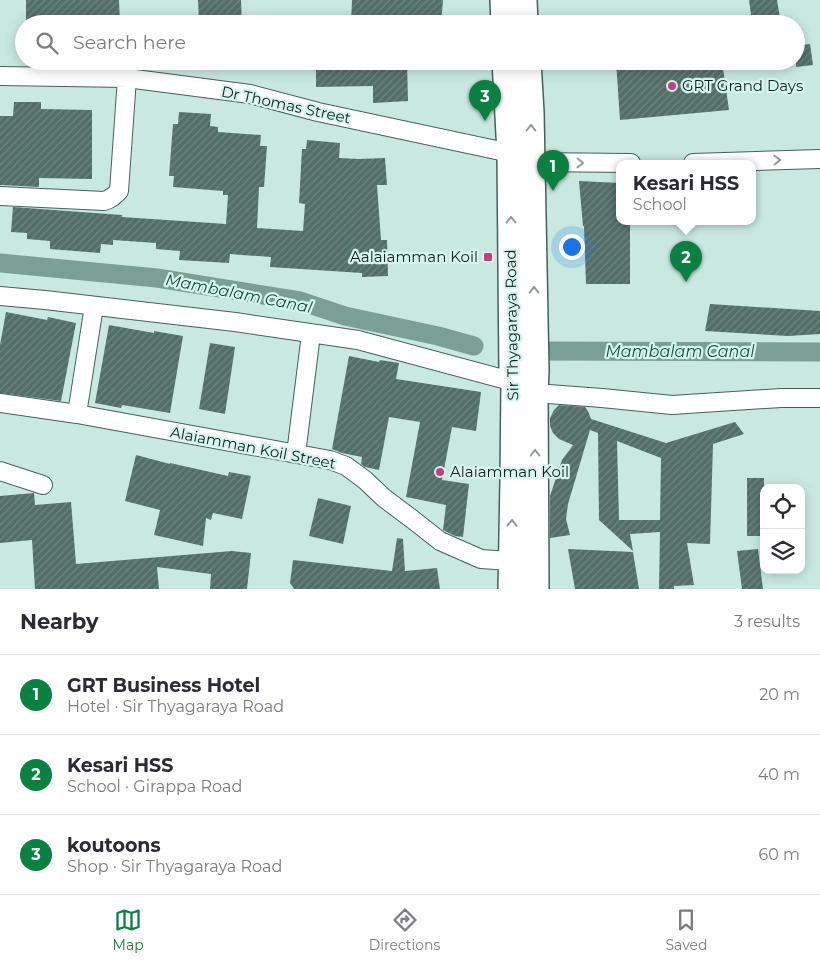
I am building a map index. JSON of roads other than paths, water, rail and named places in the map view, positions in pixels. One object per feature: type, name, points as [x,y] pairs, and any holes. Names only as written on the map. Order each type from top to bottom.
[{"type":"main road","points":[[503,0],[504,15]]},
{"type":"main road","points":[[524,0],[525,15]]},
{"type":"main road","name":"Sir Thyagaraya Road","points":[[507,70],[520,157],[512,376],[524,388],[536,589]]},
{"type":"main road","name":"Sir Thyagaraya Road","points":[[520,157],[531,112],[529,70]]},
{"type":"main road","name":"Sir Thyagaraya Road","points":[[510,589],[513,480],[524,388]]},
{"type":"street","name":"Dr Thomas Street","points":[[0,76],[127,78],[250,94],[318,112],[520,157],[616,162]]},
{"type":"street","points":[[0,196],[104,201],[111,199],[119,191],[127,78]]},
{"type":"street","points":[[756,161],[820,159]]},
{"type":"street","points":[[0,296],[235,322],[358,340],[524,388],[602,398],[672,405],[781,398],[820,398]]},
{"type":"street","points":[[77,414],[94,306]]},
{"type":"street","points":[[296,454],[312,334]]},
{"type":"street","name":"Alaiamman Koil Street","points":[[0,404],[77,414],[330,460],[346,466],[440,541],[482,559],[511,561]]},
{"type":"street","points":[[0,471],[43,485]]},
{"type":"waterway","name":"Mambalam Canal","points":[[0,263],[157,278],[300,301],[345,316],[438,336],[474,346]]},
{"type":"waterway","name":"Mambalam Canal","points":[[541,351],[820,352]]},
{"type":"place","name":"GRT Grand Days","points":[[672,86]]},
{"type":"place","name":"koutoons","points":[[485,121]]},
{"type":"place","name":"GRT Business Hotel","points":[[553,191]]},
{"type":"place","name":"Aalaiamman Koil","points":[[488,257]]},
{"type":"place","name":"Kesari HSS","points":[[686,282]]},
{"type":"place","name":"Alaiamman Koil","points":[[440,472]]}]
